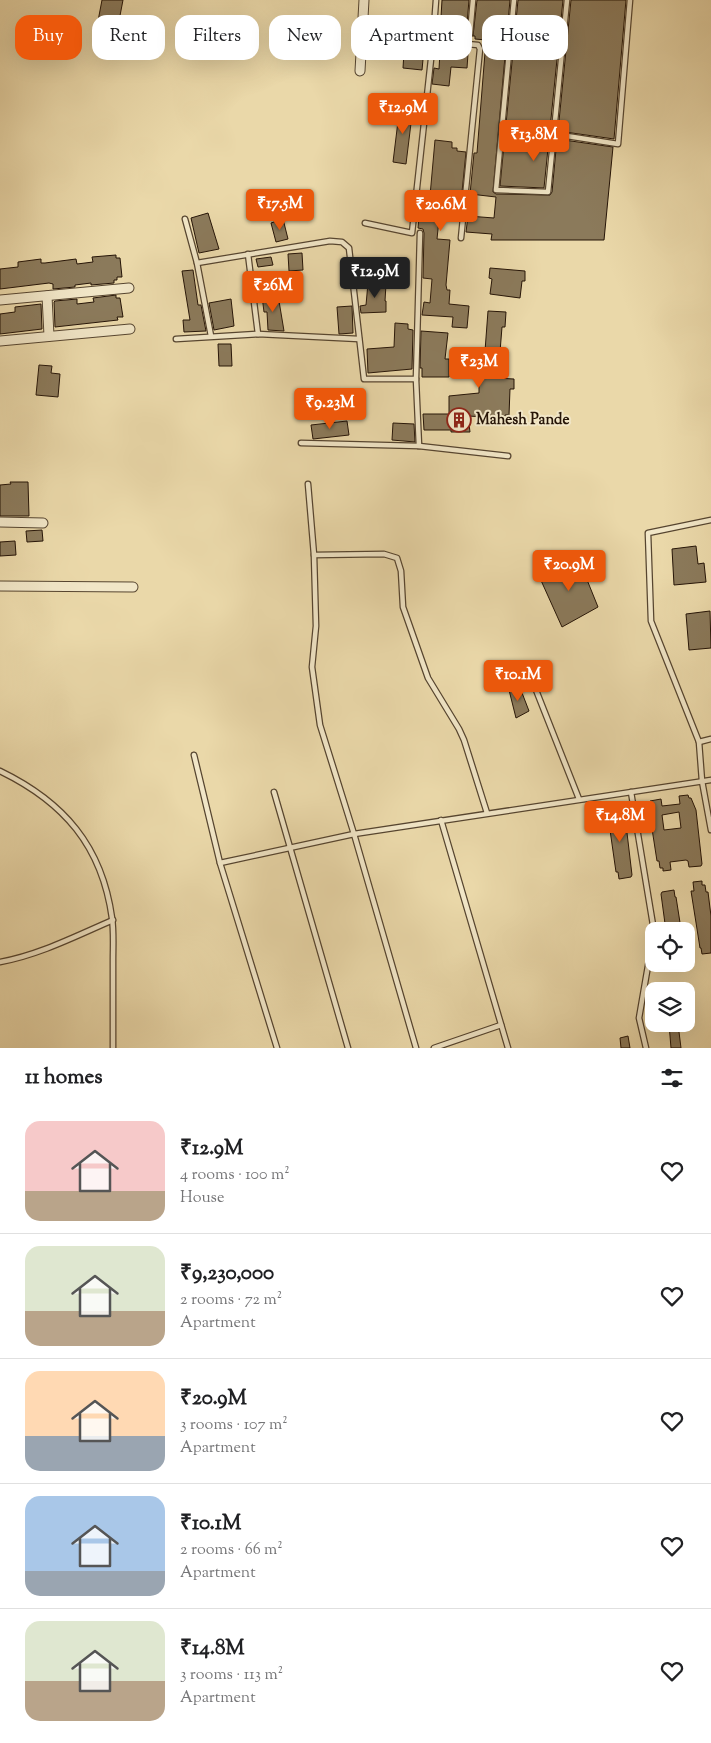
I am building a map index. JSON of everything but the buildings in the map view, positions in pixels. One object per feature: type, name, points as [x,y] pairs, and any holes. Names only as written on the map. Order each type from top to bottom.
[{"type":"street","points":[[360,71],[364,0]]},
{"type":"street","points":[[0,300],[129,288]]},
{"type":"street","points":[[46,296],[49,336]]},
{"type":"street","points":[[0,341],[130,329]]},
{"type":"street","points":[[0,522],[43,522]]},
{"type":"street","points":[[0,586],[134,588]]},
{"type":"lane","points":[[435,15],[436,0]]},
{"type":"lane","points":[[472,15],[473,0]]},
{"type":"lane","points":[[514,0],[496,190],[548,192],[567,0]]},
{"type":"lane","points":[[554,134],[618,144],[630,0]]},
{"type":"lane","points":[[461,238],[480,49],[478,45],[472,44]]},
{"type":"lane","points":[[365,223],[412,233],[431,60]]},
{"type":"lane","points":[[185,218],[211,336]]},
{"type":"lane","points":[[419,446],[416,379],[420,233]]},
{"type":"lane","points":[[196,263],[330,241],[342,242],[348,248],[364,379],[416,379]]},
{"type":"lane","points":[[248,254],[258,334]]},
{"type":"lane","points":[[176,339],[258,334],[359,339]]},
{"type":"lane","points":[[301,443],[419,446],[508,456]]},
{"type":"lane","points":[[308,484],[314,555],[316,626],[312,667],[320,725],[354,834],[416,1048]]},
{"type":"lane","points":[[711,520],[648,533],[651,621],[699,742],[702,781],[711,830]]},
{"type":"lane","points":[[314,555],[384,554],[397,558],[400,563],[403,607],[428,678],[464,740],[487,813]]},
{"type":"lane","points":[[534,685],[579,799]]},
{"type":"lane","points":[[699,742],[711,739]]},
{"type":"lane","points":[[194,755],[220,863],[278,1048]]},
{"type":"lane","points":[[0,771],[35,790],[59,808],[81,833],[97,862],[107,891],[113,920],[113,1048]]},
{"type":"lane","points":[[220,863],[354,834],[711,780]]},
{"type":"lane","points":[[274,792],[348,1048]]},
{"type":"lane","points":[[631,792],[654,931],[639,1018],[646,1048]]},
{"type":"lane","points":[[441,820],[508,1048]]},
{"type":"lane","points":[[0,962],[44,950],[113,920]]},
{"type":"lane","points":[[434,1048],[501,1025]]},
{"type":"place","name":"Mahesh Pande","points":[[459,420]]}]
